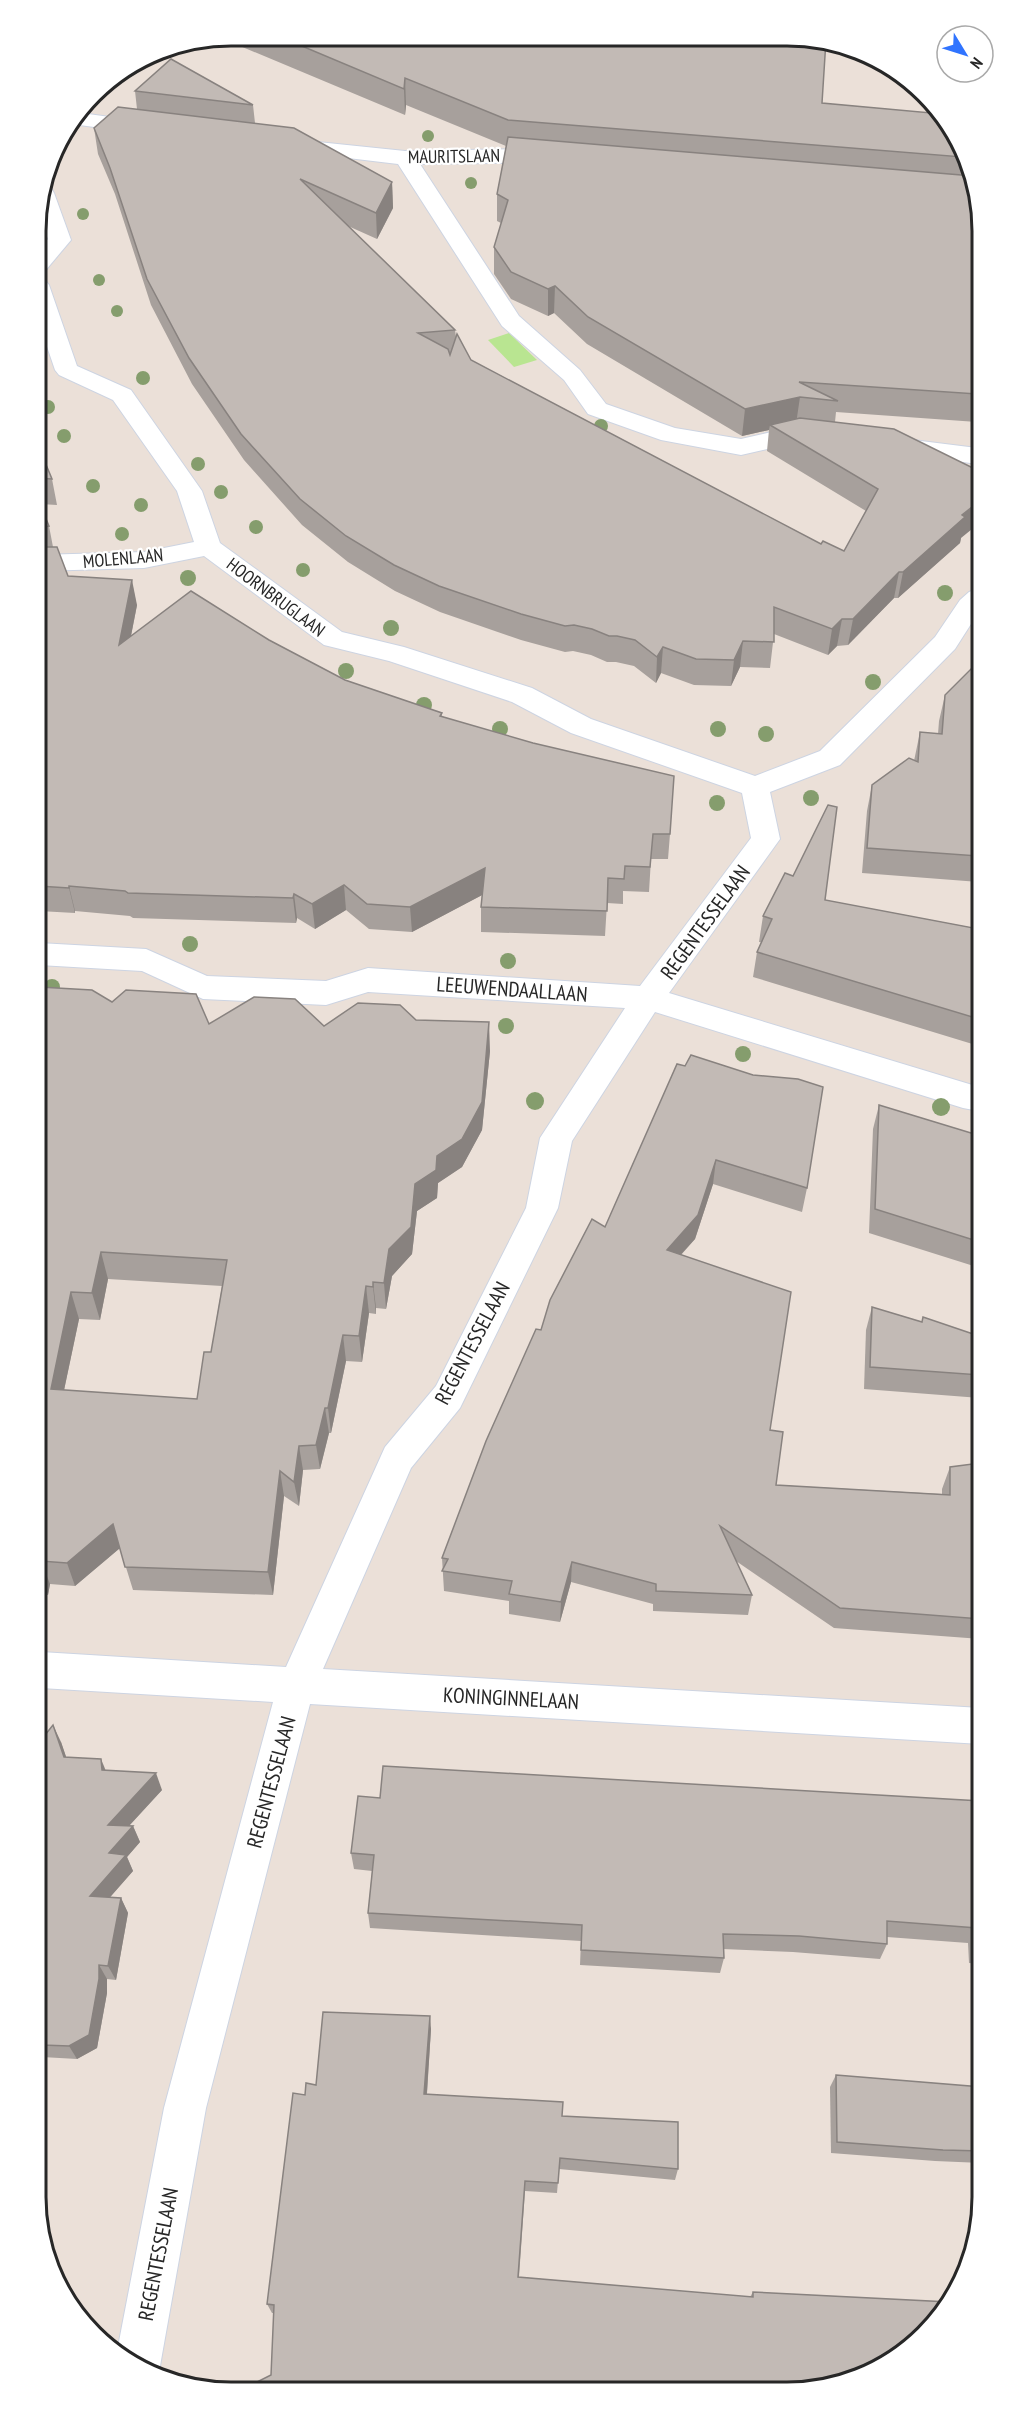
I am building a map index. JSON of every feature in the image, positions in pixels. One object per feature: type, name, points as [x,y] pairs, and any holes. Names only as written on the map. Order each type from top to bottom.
[{"type":"street","points":[[85,120],[170,130]]},
{"type":"street","name":"MAURITSLAAN","points":[[264,142],[405,158],[525,155],[572,159]]},
{"type":"street","points":[[405,158],[510,321],[572,375],[597,409],[670,435],[741,447],[796,434],[830,438]]},
{"type":"street","points":[[47,255],[60,240],[48,207]]},
{"type":"street","name":"HOORNBRUGLAAN","points":[[47,313],[67,370],[122,395],[189,491],[209,547],[333,639],[394,653],[522,695],[581,726],[755,787]]},
{"type":"street","points":[[876,444],[972,455]]},
{"type":"street","name":"MOLENLAAN","points":[[47,563],[144,560],[209,547]]},
{"type":"street","points":[[755,787],[830,758],[945,643],[972,603]]},
{"type":"street","name":"REGENTESSELAAN","points":[[139,2357],[185,2108],[296,1686],[398,1458],[448,1397],[542,1208],[556,1138],[648,998],[766,839],[755,787]]},
{"type":"street","name":"LEEUWENDAALLAAN","points":[[47,954],[146,960],[203,987],[327,993],[368,980],[648,998],[972,1098]]},
{"type":"street","name":"KONINGINNELAAN","points":[[46,1670],[972,1725]]},
{"type":"green space","points":[[509,333],[537,360],[514,367],[488,340]]},
{"type":"building","points":[[304,47],[799,47],[823,50],[825,51],[822,103],[928,113],[948,139],[956,157],[508,120],[405,78],[404,89]]},
{"type":"building","points":[[171,59],[253,105],[135,91]]},
{"type":"building","points":[[118,107],[294,128],[392,182],[376,213],[300,179],[455,330],[418,333],[448,349],[450,355],[457,334],[471,360],[821,544],[823,541],[844,551],[878,489],[770,425],[800,418],[894,429],[972,468],[972,507],[962,515],[965,517],[903,572],[899,572],[853,619],[842,619],[832,629],[774,607],[774,642],[743,641],[734,660],[696,659],[663,647],[657,657],[635,640],[609,636],[574,625],[565,626],[521,614],[439,586],[394,565],[346,536],[300,499],[241,434],[189,358],[147,279],[110,168],[94,128]]},
{"type":"building","points":[[508,137],[963,175],[971,208],[972,232],[972,394],[799,382],[838,401],[800,397],[745,409],[588,317],[555,286],[548,289],[511,272],[494,247],[508,200],[497,194]]},
{"type":"building","points":[[47,467],[52,479],[47,479]]},
{"type":"building","points":[[47,547],[57,547],[68,576],[132,580],[119,645],[191,591],[269,640],[345,680],[442,713],[440,716],[533,743],[674,776],[670,834],[653,834],[650,867],[625,866],[624,879],[608,878],[607,911],[481,907],[485,868],[410,907],[367,904],[344,885],[312,904],[294,894],[293,898],[128,893],[69,886],[69,888],[47,887]]},
{"type":"building","points":[[972,668],[972,856],[867,848],[872,785],[909,758],[918,762],[920,732],[942,734],[945,695]]},
{"type":"building","points":[[828,805],[837,807],[825,900],[972,928],[972,1017],[757,952],[772,919],[763,916],[785,873],[793,876]]},
{"type":"building","points":[[47,987],[92,990],[112,1002],[126,990],[196,994],[209,1024],[254,997],[295,999],[324,1026],[358,1003],[400,1005],[416,1020],[489,1022],[482,1102],[462,1139],[437,1156],[436,1170],[415,1184],[411,1227],[389,1249],[384,1283],[373,1282],[373,1287],[366,1286],[359,1336],[343,1335],[328,1408],[325,1408],[316,1445],[299,1446],[294,1482],[280,1471],[268,1572],[125,1567],[113,1524],[67,1563],[46,1561]],"holes":[[[101,1252],[227,1260],[211,1352],[204,1352],[197,1399],[51,1389],[71,1292],[92,1293]]]},
{"type":"building","points":[[691,1055],[753,1075],[798,1079],[823,1087],[807,1188],[716,1160],[698,1215],[667,1250],[791,1292],[770,1430],[783,1432],[776,1485],[950,1495],[950,1467],[972,1464],[972,1618],[840,1608],[720,1526],[752,1595],[656,1591],[656,1584],[572,1562],[561,1602],[509,1594],[512,1581],[442,1571],[448,1559],[442,1558],[486,1441],[536,1329],[541,1330],[550,1300],[592,1219],[605,1227],[677,1064],[685,1066]]},
{"type":"building","points":[[879,1105],[972,1133],[972,1239],[875,1209]]},
{"type":"building","points":[[872,1307],[922,1322],[923,1317],[972,1334],[972,1374],[870,1367]]},
{"type":"building","points":[[53,1725],[64,1757],[101,1759],[102,1770],[156,1773],[108,1825],[133,1826],[109,1853],[126,1855],[90,1896],[121,1898],[108,1966],[99,1965],[99,1979],[89,2035],[69,2046],[46,2045],[46,1733]]},
{"type":"building","points":[[383,1766],[972,1800],[972,1928],[887,1921],[887,1944],[799,1936],[723,1934],[724,1958],[581,1950],[582,1925],[368,1913],[374,1855],[351,1853],[358,1796],[380,1798]]},
{"type":"building","points":[[323,2012],[430,2016],[424,2094],[563,2102],[562,2116],[678,2122],[678,2169],[560,2158],[558,2183],[525,2181],[518,2277],[753,2297],[753,2292],[939,2302],[918,2327],[880,2357],[835,2375],[811,2380],[787,2382],[257,2382],[271,2375],[274,2305],[267,2304],[293,2093],[305,2095],[306,2083],[316,2085]]},
{"type":"building","points":[[836,2075],[972,2086],[972,2151],[837,2142]]}]
